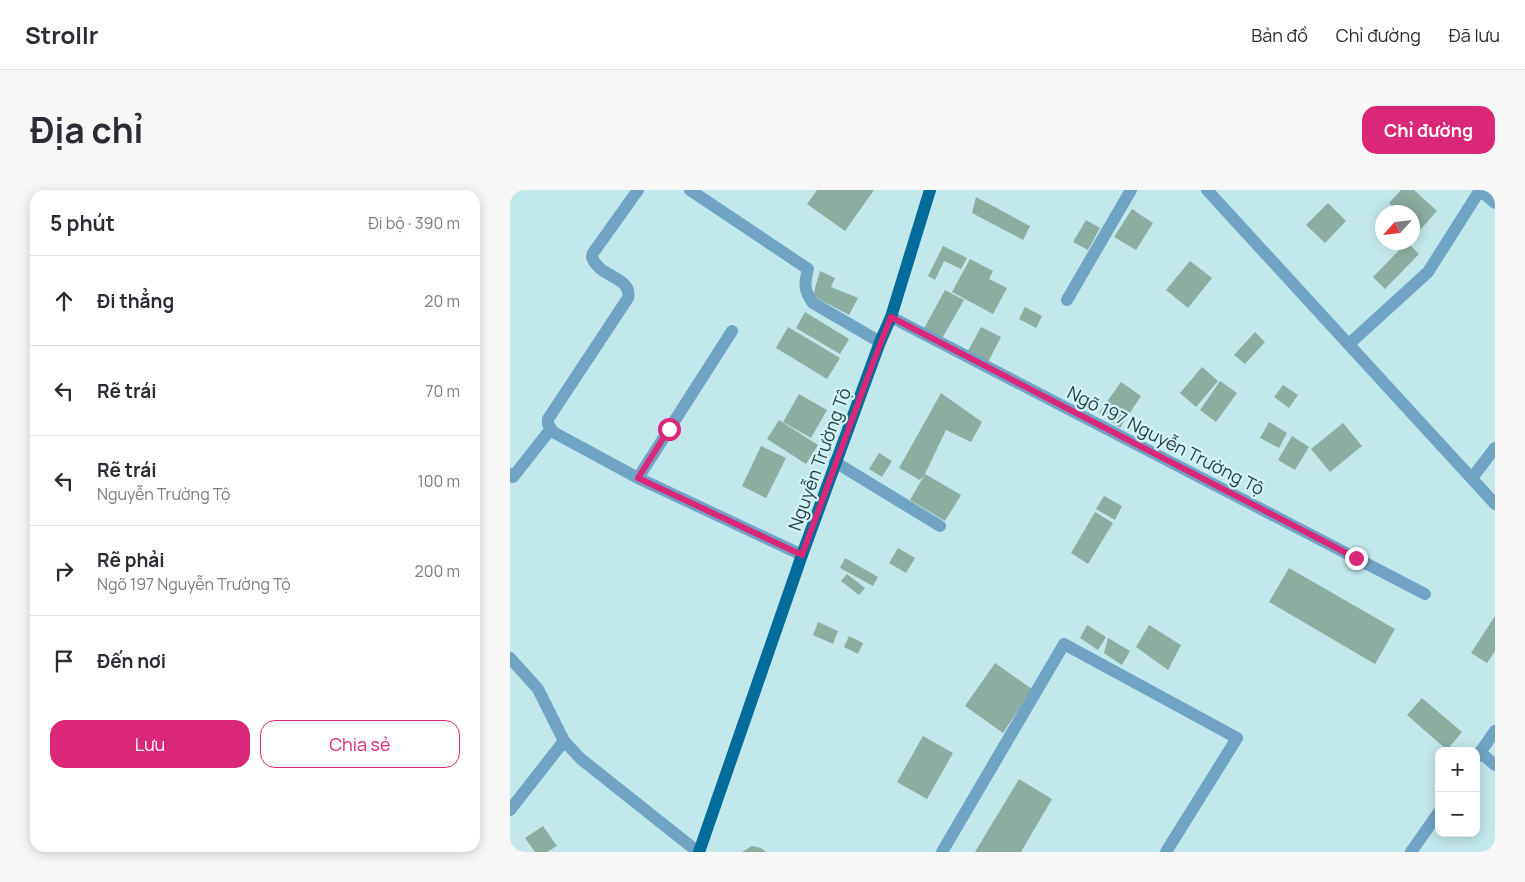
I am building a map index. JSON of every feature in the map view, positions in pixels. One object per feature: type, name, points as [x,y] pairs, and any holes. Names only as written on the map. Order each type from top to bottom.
[{"type":"main road","name":"Nguyễn Trường Tộ","points":[[698,852],[835,462],[891,317],[930,190]]},
{"type":"street","points":[[690,190],[808,269],[805,282],[807,294],[813,303],[880,342]]},
{"type":"street","points":[[1067,300],[1131,190]]},
{"type":"street","points":[[1207,190],[1495,504]]},
{"type":"street","points":[[1348,344],[1428,272],[1480,190],[1495,203]]},
{"type":"street","points":[[635,191],[592,257],[598,268],[627,286],[628,298],[548,418],[550,430],[638,478],[802,555]]},
{"type":"street","name":"Ngõ 197 Nguyễn Trường Tộ","points":[[891,317],[1425,594]]},
{"type":"street","points":[[638,478],[732,331]]},
{"type":"street","points":[[510,474],[513,477],[550,430]]},
{"type":"street","points":[[1472,478],[1495,448]]},
{"type":"street","points":[[835,462],[940,526]]},
{"type":"street","points":[[942,852],[1064,644],[1237,738],[1166,852]]},
{"type":"street","points":[[510,658],[538,689],[564,741],[581,758],[698,852]]},
{"type":"street","points":[[1480,752],[1495,731]]},
{"type":"street","points":[[510,810],[564,741]]},
{"type":"street","points":[[1480,756],[1495,765]]},
{"type":"street","points":[[1411,852],[1435,818]]},
{"type":"building","points":[[817,190],[874,190],[845,231],[807,204]]},
{"type":"building","points":[[1401,190],[1414,190],[1437,211],[1420,230],[1420,205],[1391,205],[1389,203]]},
{"type":"building","points":[[976,197],[1030,226],[1023,240],[972,213]]},
{"type":"building","points":[[1328,203],[1346,221],[1325,243],[1306,225]]},
{"type":"building","points":[[1132,209],[1153,223],[1136,250],[1114,237]]},
{"type":"building","points":[[1086,220],[1100,228],[1088,250],[1073,242]]},
{"type":"building","points":[[943,246],[967,258],[961,269],[944,261],[935,280],[928,276]]},
{"type":"building","points":[[1399,250],[1415,250],[1419,254],[1385,289],[1373,277]]},
{"type":"building","points":[[970,259],[993,271],[989,279],[1007,288],[993,314],[952,292]]},
{"type":"building","points":[[1190,261],[1212,278],[1188,308],[1166,290]]},
{"type":"building","points":[[820,271],[835,278],[831,287],[858,298],[849,315],[817,298],[814,294]]},
{"type":"building","points":[[945,290],[964,300],[940,342],[922,332]]},
{"type":"building","points":[[1025,307],[1042,316],[1036,328],[1019,319]]},
{"type":"building","points":[[805,312],[849,339],[840,354],[796,328]]},
{"type":"building","points":[[788,327],[840,358],[827,379],[776,348]]},
{"type":"building","points":[[981,327],[1001,337],[988,362],[968,351]]},
{"type":"building","points":[[1255,332],[1265,342],[1245,364],[1234,355]]},
{"type":"building","points":[[1202,367],[1218,381],[1196,407],[1180,393]]},
{"type":"building","points":[[1220,381],[1237,393],[1216,422],[1200,410]]},
{"type":"building","points":[[1121,382],[1141,396],[1120,428],[1099,413]]},
{"type":"building","points":[[1283,385],[1298,395],[1289,408],[1274,397]]},
{"type":"building","points":[[941,393],[982,422],[971,442],[946,430],[925,474],[920,480],[899,468]]},
{"type":"building","points":[[799,394],[827,410],[811,438],[783,422]]},
{"type":"building","points":[[779,420],[818,445],[806,464],[767,439]]},
{"type":"building","points":[[1269,422],[1287,433],[1279,448],[1260,438]]},
{"type":"building","points":[[1343,423],[1362,446],[1330,472],[1311,449]]},
{"type":"building","points":[[1292,436],[1309,447],[1295,470],[1278,460]]},
{"type":"building","points":[[761,446],[786,458],[766,498],[742,486]]},
{"type":"building","points":[[879,453],[892,461],[882,477],[869,469]]},
{"type":"building","points":[[925,474],[961,495],[945,521],[910,500]]},
{"type":"building","points":[[1104,496],[1122,506],[1115,520],[1096,509]]},
{"type":"building","points":[[1095,512],[1113,523],[1088,564],[1071,553]]},
{"type":"building","points":[[898,548],[915,558],[906,573],[889,563]]},
{"type":"building","points":[[845,558],[878,577],[873,586],[840,568]]},
{"type":"building","points":[[1289,568],[1395,629],[1375,664],[1269,602]]},
{"type":"building","points":[[847,574],[865,588],[859,595],[841,581]]},
{"type":"building","points":[[1495,616],[1495,651],[1487,663],[1471,653]]},
{"type":"building","points":[[818,622],[838,631],[833,644],[813,635]]},
{"type":"building","points":[[1087,625],[1106,637],[1098,650],[1080,638]]},
{"type":"building","points":[[1149,625],[1181,645],[1168,670],[1136,647]]},
{"type":"building","points":[[849,636],[863,643],[858,654],[844,647]]},
{"type":"building","points":[[1108,638],[1130,651],[1122,665],[1104,653]]},
{"type":"building","points":[[995,663],[1032,689],[1003,733],[965,706]]},
{"type":"building","points":[[1422,698],[1462,732],[1450,747],[1444,747],[1407,715]]},
{"type":"building","points":[[923,736],[953,753],[927,799],[897,782]]},
{"type":"building","points":[[1019,779],[1052,799],[1021,852],[975,852]]},
{"type":"building","points":[[543,826],[557,846],[547,852],[535,852],[525,838]]},
{"type":"building","points":[[752,846],[761,848],[766,852],[742,852]]},
{"type":"route","points":[[669,429],[638,478],[802,555],[835,462],[891,317],[1356,558]]}]
